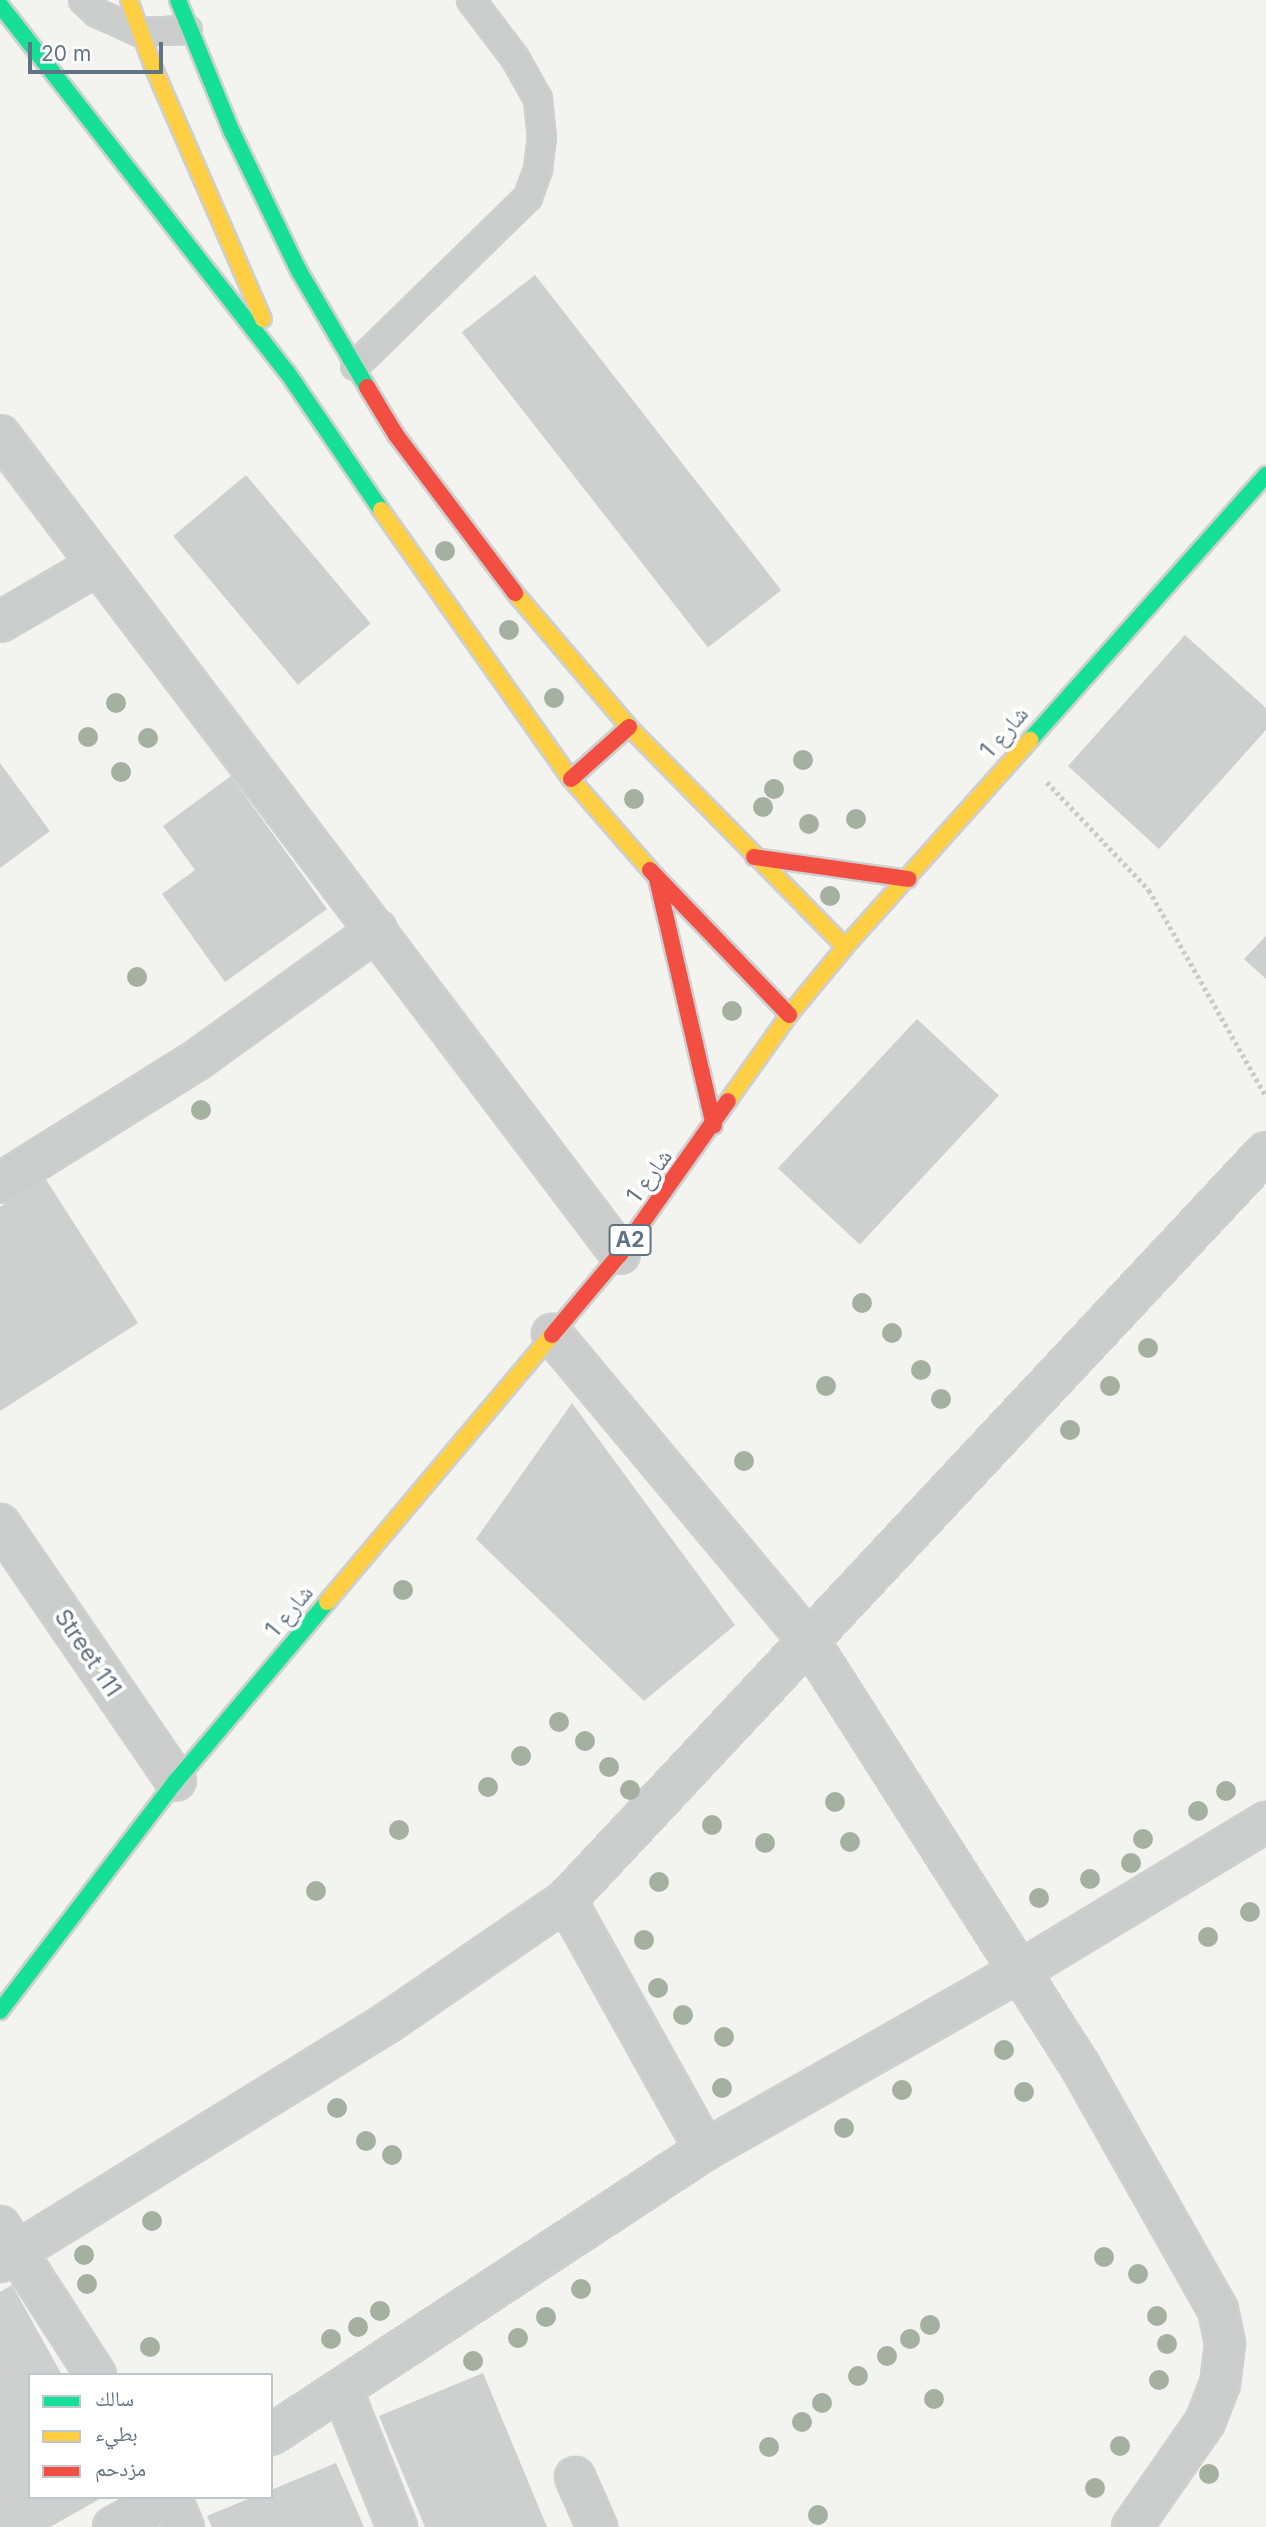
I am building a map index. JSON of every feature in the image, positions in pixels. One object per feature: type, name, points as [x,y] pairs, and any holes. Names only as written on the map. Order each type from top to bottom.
[{"type":"main road","points":[[129,0],[139,32],[287,372]]},
{"type":"main road","points":[[178,0],[188,30],[299,271],[396,435],[491,564],[629,727],[754,858],[845,947]]},
{"type":"main road","points":[[0,5],[287,372],[470,642],[571,779],[657,879],[789,1015]]},
{"type":"main road","name":"شارع 1","points":[[0,2011],[176,1781],[620,1254],[714,1126],[789,1015],[845,947],[908,879],[1017,751],[1266,475]]},
{"type":"main road","points":[[571,779],[629,727]]},
{"type":"main road","points":[[754,858],[908,879]]},
{"type":"main road","points":[[657,879],[714,1126]]},
{"type":"street","points":[[0,435],[96,566],[377,930],[620,1254]]},
{"type":"street","points":[[0,622],[96,566]]},
{"type":"street","points":[[5,1170],[197,1059],[377,930]]},
{"type":"street","points":[[95,2373],[6,2246],[390,2021],[566,1900],[1266,1152]]},
{"type":"street","points":[[552,1334],[810,1641],[1080,2066],[1218,2310],[1223,2333],[1220,2384],[1205,2422],[1132,2527]]},
{"type":"street","name":"Street 111","points":[[0,1524],[176,1781]]},
{"type":"street","points":[[273,2434],[343,2392],[705,2150],[1020,1971],[1266,1822]]},
{"type":"street","points":[[566,1900],[705,2150]]},
{"type":"street","points":[[343,2392],[397,2527]]},
{"type":"street","points":[[575,2477],[597,2527]]},
{"type":"street","points":[[113,2527],[166,2499]]},
{"type":"street","points":[[171,2499],[184,2527]]},
{"type":"lane","points":[[83,0],[97,13],[139,32],[188,30]]},
{"type":"lane","points":[[355,366],[528,197],[538,169],[542,138],[538,99],[471,0]]},
{"type":"path","points":[[1017,751],[1149,890],[1266,1096]]},
{"type":"building","points":[[535,275],[781,590],[708,647],[462,332]]},
{"type":"building","points":[[246,475],[371,624],[298,685],[173,536]]},
{"type":"building","points":[[1185,635],[1266,708],[1266,730],[1159,849],[1068,766]]},
{"type":"building","points":[[0,763],[50,831],[0,868]]},
{"type":"building","points":[[231,776],[327,909],[225,982],[162,894],[195,870],[163,826]]},
{"type":"building","points":[[1266,936],[1266,979],[1244,959]]},
{"type":"building","points":[[917,1019],[999,1095],[860,1245],[778,1168]]},
{"type":"building","points":[[45,1178],[138,1323],[0,1411],[0,1207]]},
{"type":"building","points":[[572,1403],[735,1625],[644,1701],[476,1539]]},
{"type":"building","points":[[12,2285],[61,2373],[28,2373],[28,2499],[99,2499],[50,2527],[0,2527],[0,2292]]},
{"type":"building","points":[[483,2373],[547,2527],[425,2527],[379,2416]]},
{"type":"building","points":[[336,2463],[364,2527],[212,2527],[207,2516],[248,2499],[273,2499],[273,2489]]},
{"type":"traffic: fast","points":[[178,0],[232,132],[299,271],[367,387]]},
{"type":"traffic: fast","points":[[0,5],[287,372],[381,510]]},
{"type":"traffic: fast","points":[[1030,740],[1266,475]]},
{"type":"traffic: fast","points":[[0,2011],[176,1781],[327,1602]]},
{"type":"traffic: slow","points":[[129,0],[152,64],[263,319]]},
{"type":"traffic: slow","points":[[381,510],[571,779],[650,870]]},
{"type":"traffic: slow","points":[[515,593],[629,727],[845,947]]},
{"type":"traffic: slow","points":[[728,1101],[789,1015],[845,947],[1030,740]]},
{"type":"traffic: slow","points":[[327,1602],[552,1335]]},
{"type":"traffic: jam","points":[[367,387],[396,435],[515,593]]},
{"type":"traffic: jam","points":[[571,779],[629,727]]},
{"type":"traffic: jam","points":[[754,857],[908,879]]},
{"type":"traffic: jam","points":[[650,870],[789,1015]]},
{"type":"traffic: jam","points":[[657,879],[714,1126]]},
{"type":"traffic: jam","points":[[552,1335],[620,1254],[728,1101]]}]
